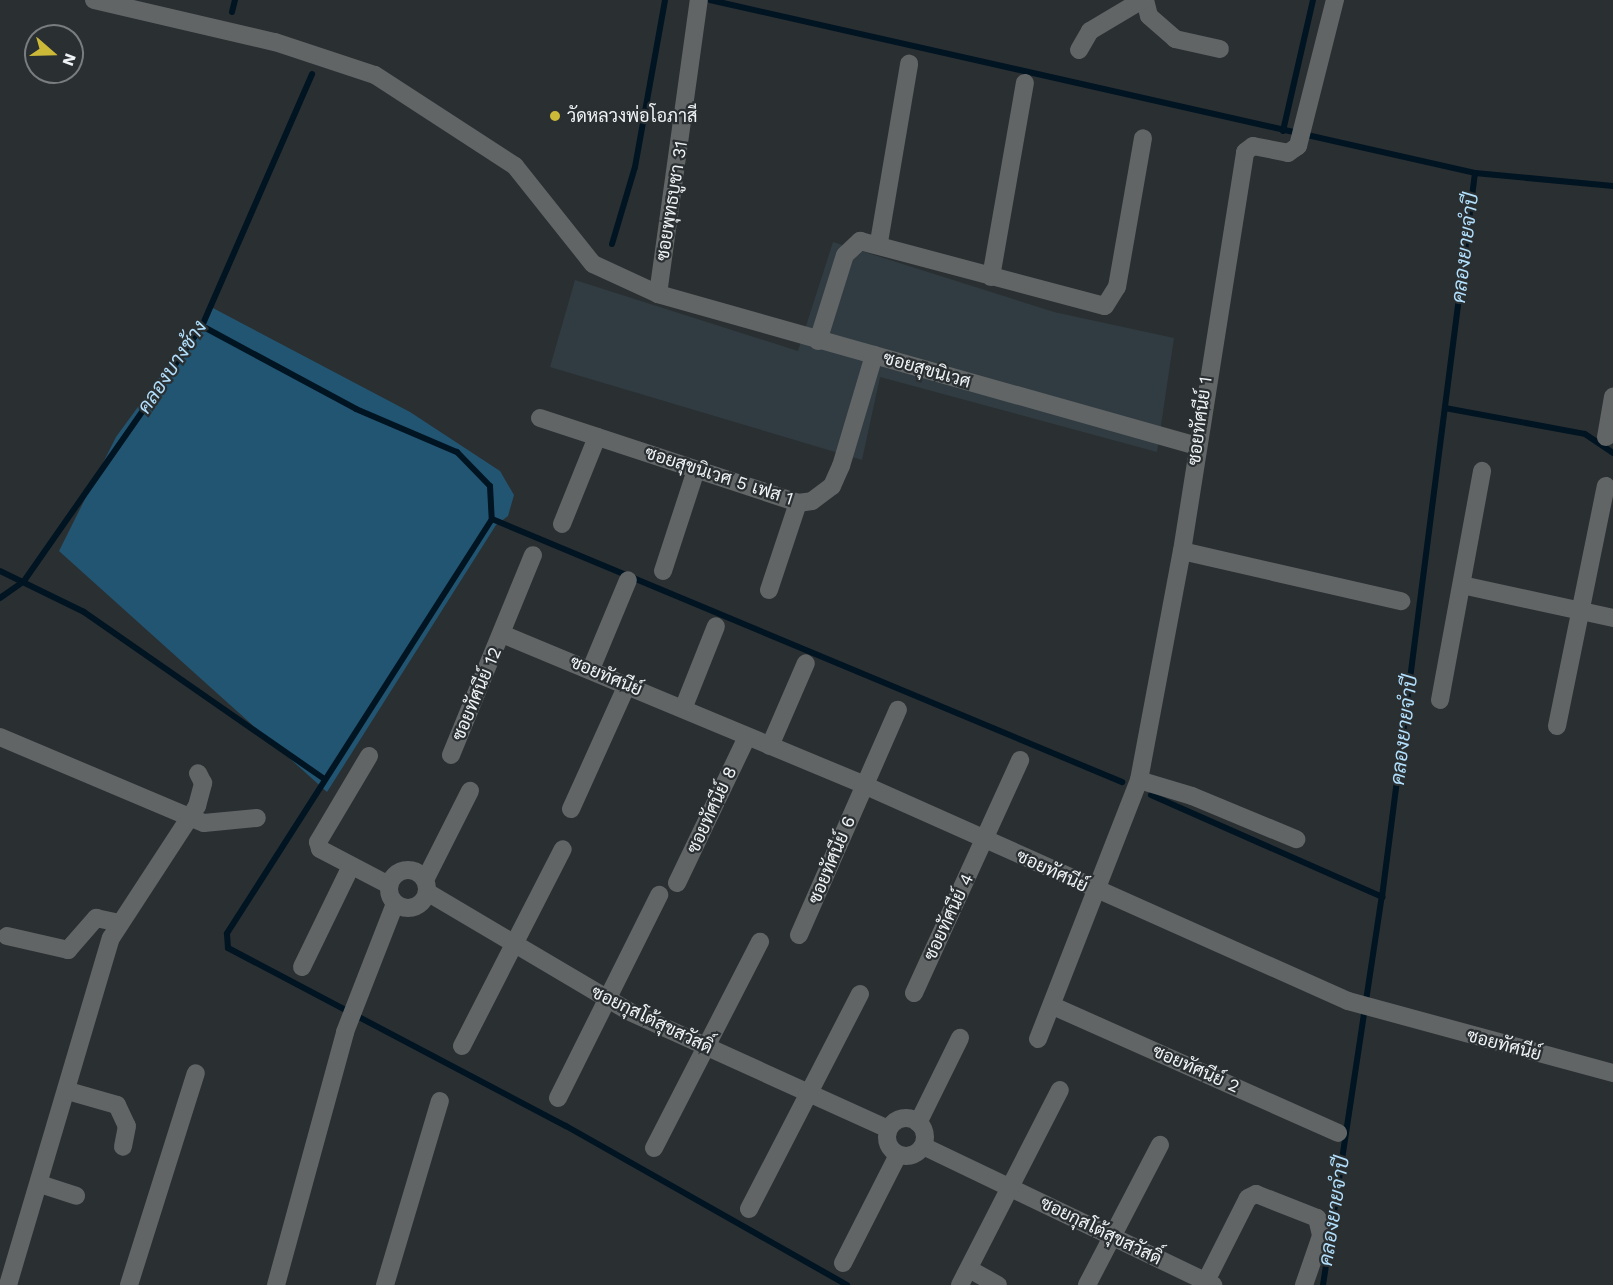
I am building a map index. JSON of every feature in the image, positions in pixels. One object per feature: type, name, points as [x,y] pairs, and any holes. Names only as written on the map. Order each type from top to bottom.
[{"type":"street","name":"ซอยสุขนิเวศ","points":[[94,0],[294,47],[375,75],[515,166],[593,264],[658,294],[1189,444]]},
{"type":"street","points":[[1079,50],[1090,31],[1143,0],[1149,16],[1175,39],[1220,49]]},
{"type":"street","name":"ซอยทัศนีย์ 1","points":[[1099,893],[1139,780],[1182,551],[1189,444],[1245,152],[1253,146],[1288,153],[1300,138],[1335,0]]},
{"type":"street","name":"ซอยพุทธบูชา 31","points":[[658,294],[700,6]]},
{"type":"street","points":[[879,242],[909,64]]},
{"type":"street","points":[[991,277],[1025,83]]},
{"type":"street","points":[[818,341],[850,246],[879,242],[1092,306],[1112,300],[1143,138]]},
{"type":"street","name":"ซอยสุขนิเวศ 5 เฟส 1","points":[[540,418],[798,503],[822,497],[832,486],[874,355]]},
{"type":"street","points":[[1606,437],[1613,397]]},
{"type":"street","points":[[562,524],[597,437]]},
{"type":"street","points":[[663,571],[696,470]]},
{"type":"street","points":[[1440,700],[1482,471]]},
{"type":"street","points":[[1557,726],[1606,486]]},
{"type":"street","points":[[769,590],[798,503]]},
{"type":"street","points":[[1182,551],[1401,601]]},
{"type":"street","name":"ซอยทัศนีย์ 12","points":[[451,755],[533,555]]},
{"type":"street","points":[[591,669],[628,580]]},
{"type":"street","points":[[1462,585],[1613,618]]},
{"type":"street","points":[[683,709],[716,626]]},
{"type":"street","name":"ซอยทัศนีย์","points":[[502,634],[591,669],[864,785],[1099,893],[1348,1001],[1386,1014],[1613,1073]]},
{"type":"street","points":[[770,746],[806,663]]},
{"type":"street","points":[[571,809],[627,685]]},
{"type":"street","name":"ซอยทัศนีย์ 6","points":[[800,935],[898,710]]},
{"type":"street","points":[[0,737],[215,826],[257,818]]},
{"type":"street","name":"ซอยทัศนีย์ 8","points":[[677,883],[747,737]]},
{"type":"street","points":[[276,1285],[345,1032],[361,984],[396,904],[389,885],[351,866],[318,843],[369,756]]},
{"type":"street","name":"ซอยทัศนีย์ 4","points":[[914,993],[1020,760]]},
{"type":"street","points":[[8,1285],[119,923],[189,817],[203,791],[198,773]]},
{"type":"street","points":[[1139,780],[1192,796],[1296,839]]},
{"type":"street","points":[[396,904],[415,907],[471,791]]},
{"type":"street","points":[[462,1046],[563,849]]},
{"type":"street","points":[[302,967],[351,866]]},
{"type":"street","name":"ซอยกุสโต้สุขสวัสดิ์","points":[[389,885],[405,870],[512,946],[610,1001],[707,1048],[888,1129]]},
{"type":"street","points":[[1038,1039],[1099,893]]},
{"type":"street","points":[[558,1098],[610,1001],[659,895]]},
{"type":"street","points":[[7,936],[68,950],[96,918],[119,923]]},
{"type":"street","points":[[654,1148],[760,942]]},
{"type":"street","points":[[749,1209],[807,1092],[860,994]]},
{"type":"street","name":"ซอยทัศนีย์ 2","points":[[1053,1006],[1338,1132]]},
{"type":"street","points":[[918,1123],[902,1119],[888,1129],[890,1149],[898,1155],[907,1157],[923,1146],[918,1123],[960,1038]]},
{"type":"street","points":[[129,1285],[196,1073]]},
{"type":"street","points":[[998,1285],[964,1277],[1060,1090]]},
{"type":"street","points":[[68,1091],[117,1105],[127,1126],[123,1146]]},
{"type":"street","points":[[385,1285],[440,1101]]},
{"type":"street","points":[[1087,1285],[1160,1145]]},
{"type":"street","name":"ซอยกุสโต้สุขสวัสดิ์","points":[[923,1146],[1208,1284]]},
{"type":"street","points":[[843,1263],[898,1155]]},
{"type":"street","points":[[40,1184],[76,1196]]},
{"type":"street","points":[[1208,1284],[1248,1198],[1263,1194],[1317,1218],[1321,1236],[1304,1285]]},
{"type":"shaded area","points":[[833,242],[1054,312],[1174,338],[1157,452],[880,377],[862,460],[550,367],[575,280],[798,351]]},
{"type":"shaded area","points":[[211,307],[410,412],[500,471],[514,495],[508,516],[496,525],[327,792],[59,551],[116,437]]},
{"type":"waterway","points":[[232,12],[235,0]]},
{"type":"waterway","points":[[612,244],[635,167],[665,0]]},
{"type":"waterway","points":[[710,0],[1475,173],[1613,186]]},
{"type":"waterway","points":[[1283,131],[1313,0]]},
{"type":"waterway","name":"คลองบางช้าง","points":[[0,598],[24,581],[202,326],[312,74]]},
{"type":"waterway","name":"คลองยายจำปี","points":[[1323,1285],[1382,897],[1475,173]]},
{"type":"waterway","points":[[202,326],[356,409],[457,452],[490,486],[492,519],[1122,782]]},
{"type":"waterway","points":[[1445,408],[1585,434],[1613,453]]},
{"type":"waterway","points":[[492,519],[227,934],[228,948],[566,1126],[847,1285]]},
{"type":"waterway","points":[[0,571],[84,612],[324,779]]},
{"type":"waterway","points":[[1151,795],[1382,897]]},
{"type":"place","name":"วัดหลวงพ่อโอภาสี","points":[[555,116]]}]
